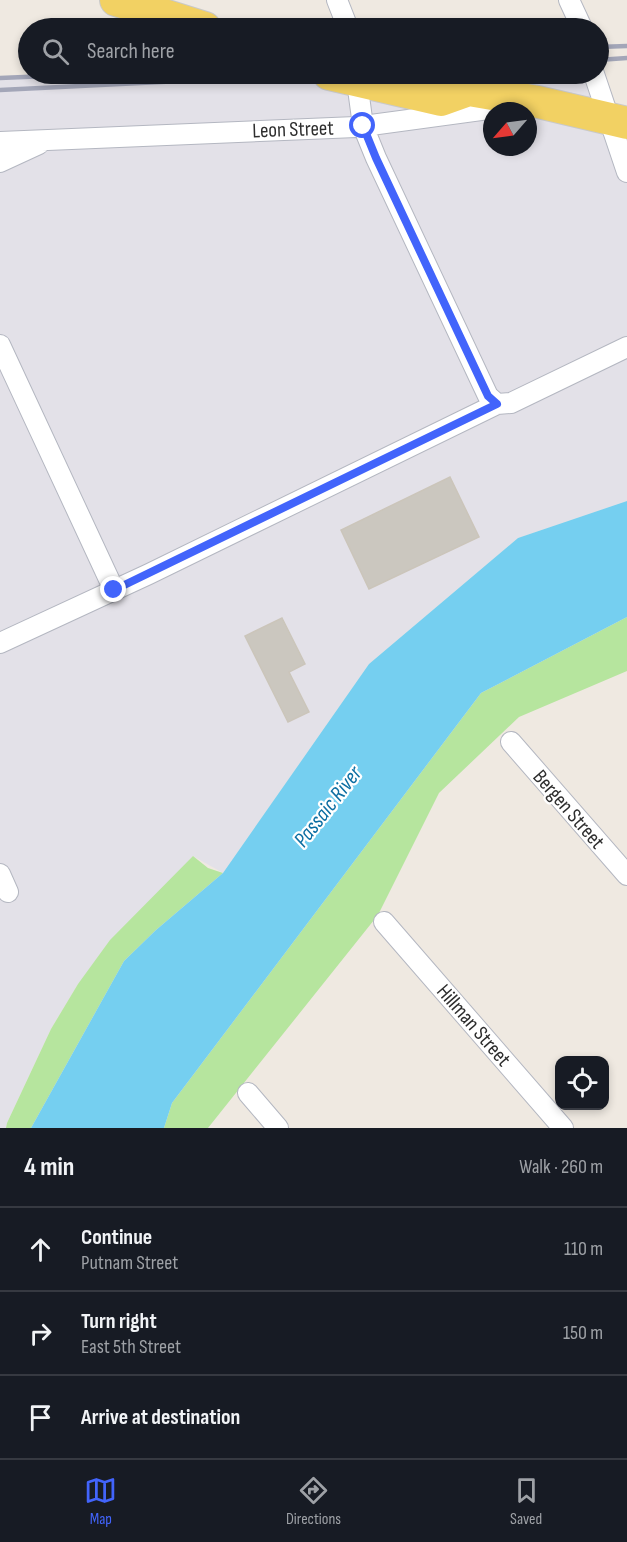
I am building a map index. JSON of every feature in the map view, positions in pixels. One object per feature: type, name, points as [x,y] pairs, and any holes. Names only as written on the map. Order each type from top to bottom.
[{"type":"main road","points":[[116,0],[173,18]]},
{"type":"main road","points":[[378,84],[441,100],[470,90]]},
{"type":"main road","points":[[458,84],[470,90],[538,102],[618,121]]},
{"type":"street","points":[[337,0],[344,18]]},
{"type":"street","points":[[569,0],[577,18]]},
{"type":"street","points":[[350,84],[376,158],[488,396],[497,404]]},
{"type":"street","points":[[599,84],[618,121],[627,172]]},
{"type":"street","name":"Leon Street","points":[[0,142],[363,126],[538,102]]},
{"type":"street","points":[[0,162],[47,140]]},
{"type":"street","points":[[0,345],[114,590]]},
{"type":"street","points":[[0,643],[497,404],[511,403],[627,347]]},
{"type":"street","name":"Bergen Street","points":[[511,742],[627,875]]},
{"type":"street","name":"Hillman Street","points":[[384,922],[563,1128]]},
{"type":"street","points":[[248,1094],[278,1128]]},
{"type":"shaded area","points":[[18,78],[18,84],[593,84],[627,159],[627,501],[518,538],[369,664],[223,873],[193,856],[78,984],[51,1029],[6,1128],[0,1128],[0,79]]},
{"type":"green space","points":[[627,617],[627,671],[519,717],[439,793],[378,915],[208,1128],[164,1128],[172,1103],[481,693]]},
{"type":"green space","points":[[193,856],[208,868],[223,873],[156,930],[124,961],[31,1128],[6,1128],[51,1029],[78,984],[110,940]]},
{"type":"water","name":"Passaic River","points":[[627,501],[627,617],[481,693],[172,1103],[164,1128],[31,1128],[124,961],[156,930],[223,873],[369,664],[518,538]]},
{"type":"building","points":[[450,477],[479,537],[369,589],[341,530]]},
{"type":"building","points":[[282,618],[305,664],[289,672],[309,712],[288,722],[245,636]]},
{"type":"railway","points":[[609,47],[627,46]]},
{"type":"railway","points":[[609,59],[627,58]]},
{"type":"railway","points":[[0,78],[18,77]]},
{"type":"railway","points":[[0,90],[120,84]]},
{"type":"route","points":[[114,590],[497,404],[488,396],[363,126]]}]
